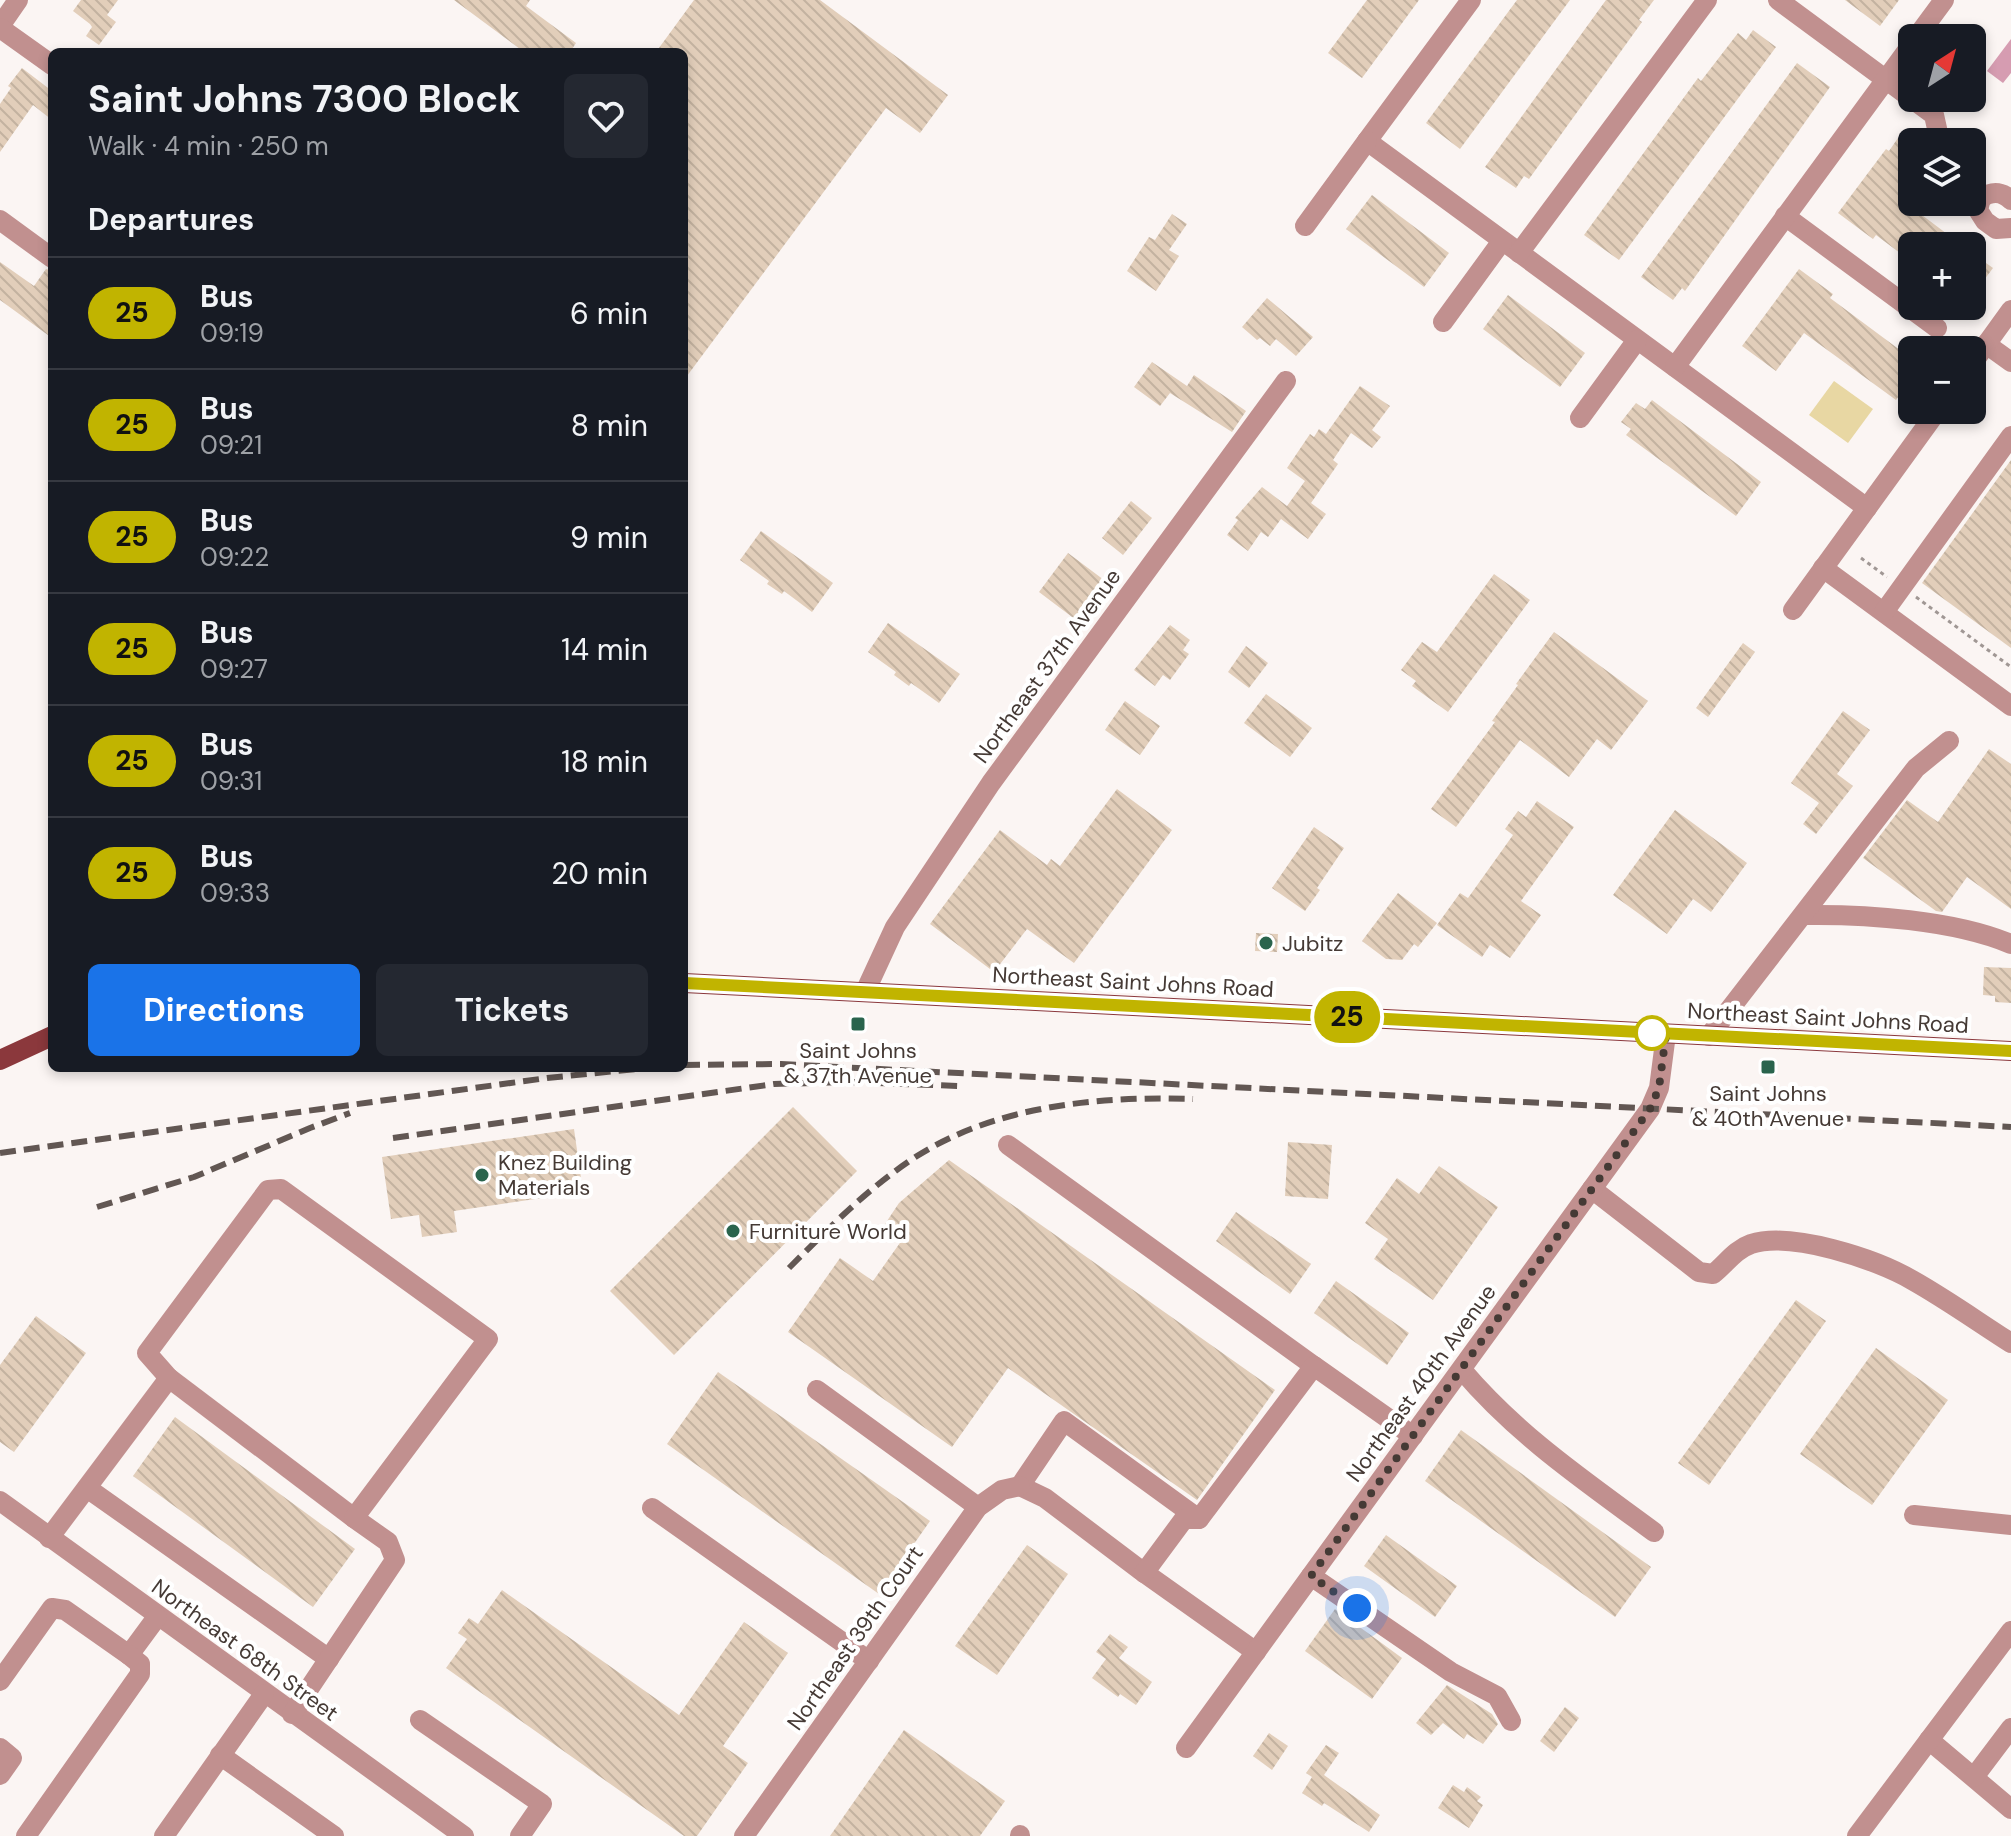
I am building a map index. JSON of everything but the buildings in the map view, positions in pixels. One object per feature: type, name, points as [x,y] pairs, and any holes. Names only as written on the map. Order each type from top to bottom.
[{"type":"main road","name":"Northeast Saint Johns Road","points":[[688,983],[2011,1051]]},
{"type":"main road","points":[[0,1060],[48,1038]]},
{"type":"street","points":[[18,0],[0,27],[48,62]]},
{"type":"street","points":[[1305,226],[1471,0]]},
{"type":"street","points":[[1443,322],[1511,247],[1707,0]]},
{"type":"street","points":[[1778,0],[1934,115],[1937,128]]},
{"type":"street","points":[[1926,24],[1944,0]]},
{"type":"street","points":[[1675,367],[1898,63]]},
{"type":"street","points":[[1367,141],[1867,508]]},
{"type":"street","points":[[1986,194],[1999,193],[2011,200]]},
{"type":"street","points":[[1785,216],[1937,328]]},
{"type":"street","points":[[1982,216],[1996,229],[2011,228]]},
{"type":"street","points":[[0,220],[48,255]]},
{"type":"street","points":[[2011,310],[1986,344],[2011,362]]},
{"type":"street","points":[[1580,418],[1637,340]]},
{"type":"street","name":"Northeast 37th Avenue","points":[[865,992],[895,927],[991,783],[1286,381]]},
{"type":"street","points":[[1793,610],[1928,424]]},
{"type":"street","points":[[1884,612],[2011,436]]},
{"type":"street","points":[[1823,568],[2011,706]]},
{"type":"street","points":[[1709,1036],[1916,768],[1949,741]]},
{"type":"street","points":[[1804,915],[1857,914],[1935,925],[1998,938],[2011,944]]},
{"type":"street","name":"Northeast 40th Avenue","points":[[1186,1748],[1657,1096],[1666,1034]]},
{"type":"street","points":[[1008,1145],[1413,1436]]},
{"type":"street","points":[[292,1714],[395,1560],[388,1542],[354,1518],[169,1378],[147,1353],[268,1190],[281,1189],[488,1339],[354,1518]]},
{"type":"street","points":[[1592,1189],[1699,1272],[1713,1274],[1732,1254],[1752,1244],[1778,1240],[1829,1247],[1909,1278],[2011,1343]]},
{"type":"street","points":[[1199,1519],[1314,1366]]},
{"type":"street","points":[[1462,1370],[1491,1404],[1531,1441],[1654,1532]]},
{"type":"street","points":[[49,1538],[169,1378]]},
{"type":"street","points":[[817,1390],[978,1507]]},
{"type":"street","points":[[1199,1519],[1064,1421],[1020,1486],[1045,1498],[1256,1652]]},
{"type":"street","name":"Northeast 39th Court","points":[[744,1836],[978,1507],[1002,1490],[1020,1486]]},
{"type":"street","points":[[87,1488],[329,1659]]},
{"type":"street","name":"Northeast 68th Street","points":[[0,1501],[458,1834]]},
{"type":"street","points":[[652,1508],[869,1661]]},
{"type":"street","points":[[1914,1515],[2011,1525]]},
{"type":"street","points":[[1144,1573],[1184,1519],[1199,1519]]},
{"type":"street","points":[[1311,1576],[1451,1672],[1497,1696],[1511,1721]]},
{"type":"street","points":[[0,1681],[52,1608],[65,1610],[140,1664],[140,1674],[26,1836]]},
{"type":"street","points":[[129,1655],[157,1617]]},
{"type":"street","points":[[1857,1836],[2011,1631]]},
{"type":"street","points":[[164,1836],[264,1694]]},
{"type":"street","points":[[420,1720],[542,1804],[520,1836]]},
{"type":"street","points":[[1974,1777],[2011,1728]]},
{"type":"street","points":[[1929,1740],[2011,1809]]},
{"type":"street","points":[[0,1748],[12,1758],[0,1775]]},
{"type":"street","points":[[220,1755],[334,1836]]},
{"type":"path","points":[[1861,558],[2011,667]]},
{"type":"shaded area","points":[[2011,39],[2011,73],[2003,83],[1987,71]]},
{"type":"shaded area","points":[[1834,381],[1873,409],[1848,443],[1809,415]]},
{"type":"railway","points":[[688,1065],[781,1064],[2011,1127]]},
{"type":"railway","points":[[0,1153],[606,1072]]},
{"type":"railway","points":[[393,1138],[774,1084],[851,1082],[960,1086]]},
{"type":"railway","points":[[789,1268],[882,1181],[917,1156],[981,1125],[1050,1107],[1086,1102],[1193,1099]]},
{"type":"railway","points":[[97,1207],[194,1177],[350,1113]]},
{"type":"bus line","name":"25","points":[[688,983],[2011,1051]]},
{"type":"place","name":"Jubitz","points":[[1266,943]]},
{"type":"place","name":"Saint Johns & 37th Avenue","points":[[858,1024]]},
{"type":"place","name":"Saint Johns & 40th Avenue","points":[[1768,1067]]},
{"type":"place","name":"Knez Building Materials","points":[[482,1175]]},
{"type":"place","name":"Furniture World","points":[[733,1231]]},
{"type":"route","points":[[1357,1608],[1311,1576],[1650,1109],[1659,1088],[1666,1034],[1652,1033]]}]
